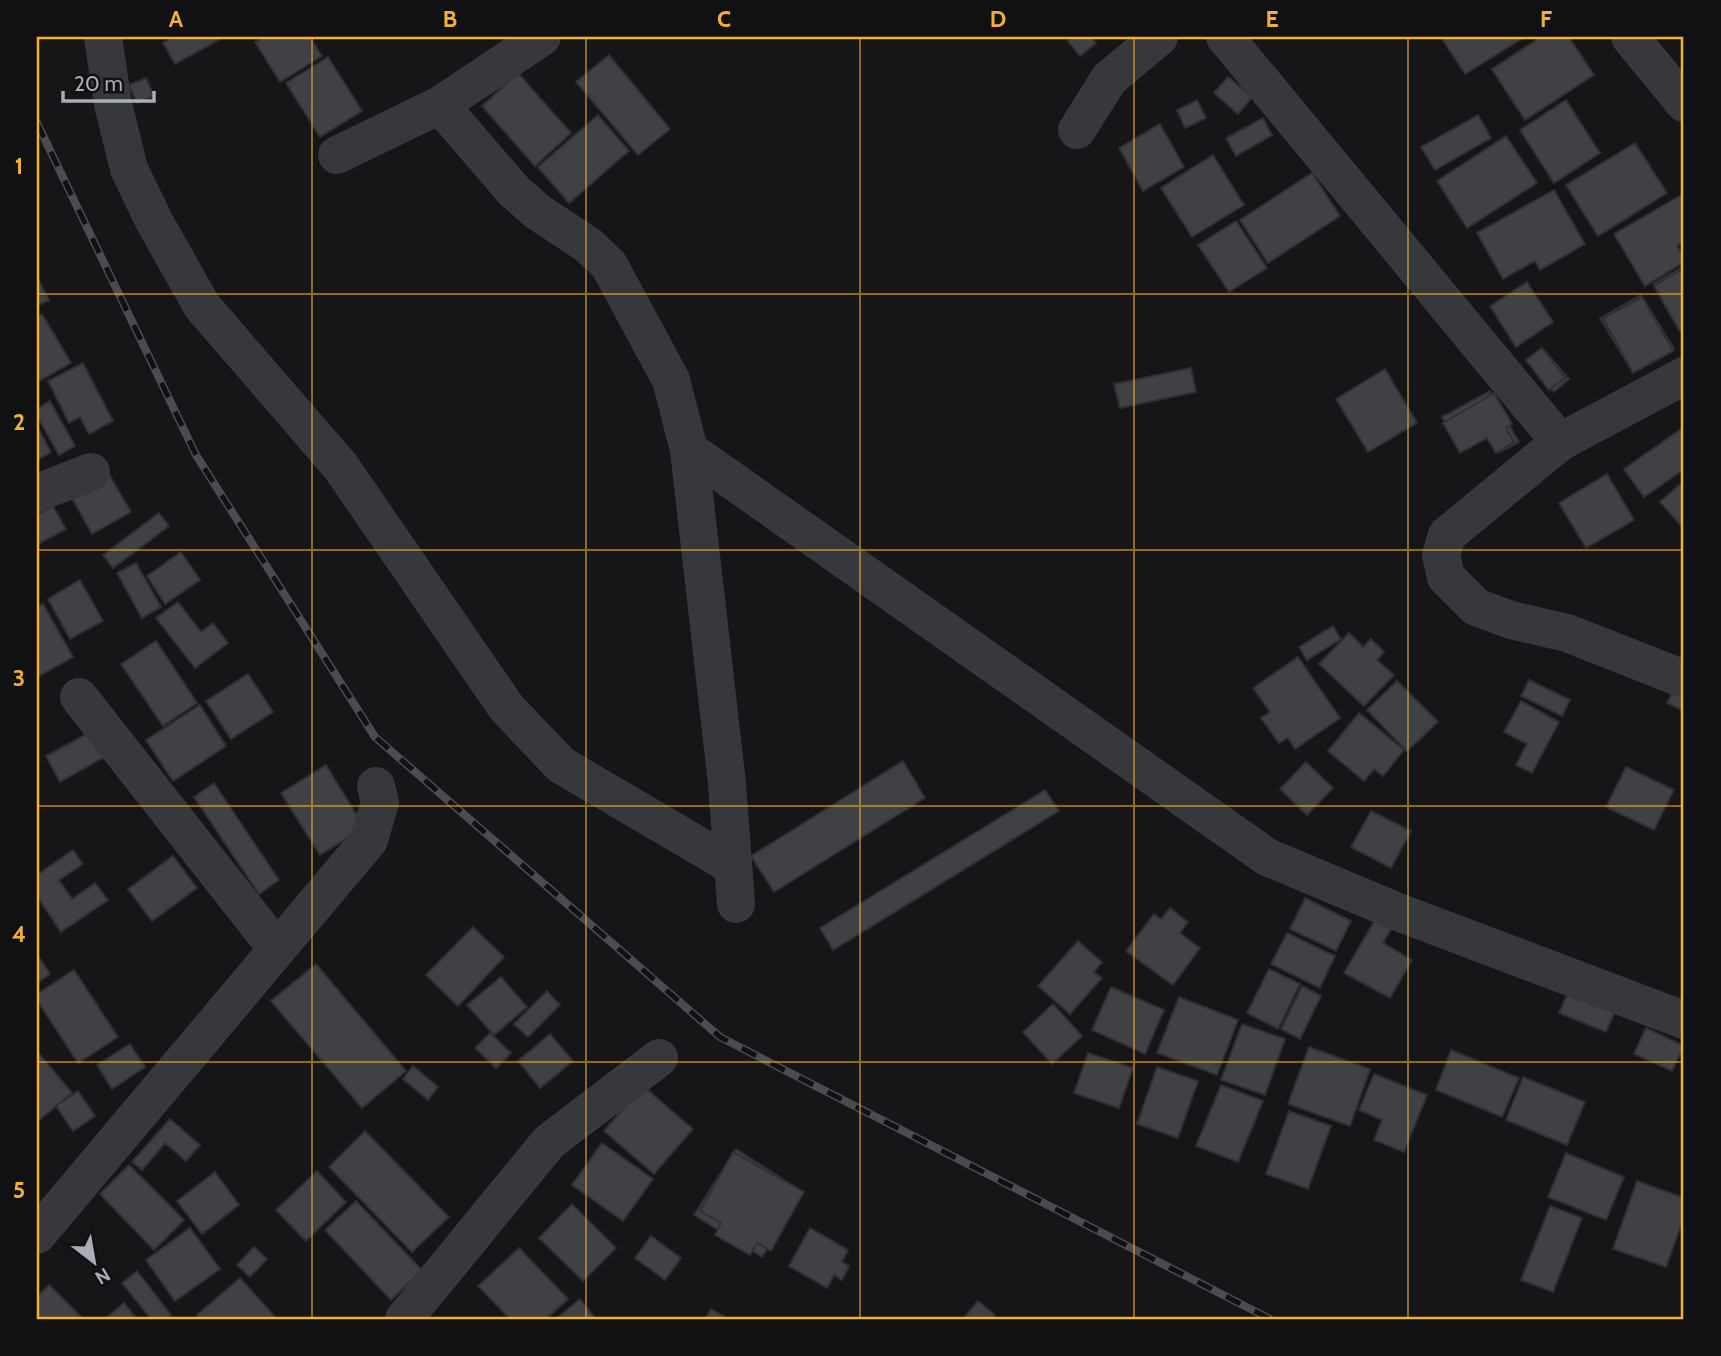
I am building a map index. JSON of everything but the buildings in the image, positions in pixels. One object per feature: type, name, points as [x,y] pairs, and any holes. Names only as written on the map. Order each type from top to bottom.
[{"type":"street","points":[[103,37],[113,103],[129,169],[154,221],[202,306],[341,467],[506,707],[561,765],[733,866]]},
{"type":"street","points":[[337,155],[440,105],[542,37]]},
{"type":"street","points":[[1077,130],[1109,79],[1159,37]]},
{"type":"street","points":[[1225,37],[1560,442]]},
{"type":"street","points":[[1630,37],[1684,103]]},
{"type":"street","points":[[440,105],[514,191],[538,212],[588,245],[609,265],[671,380],[689,450],[726,771],[736,904]]},
{"type":"street","points":[[1684,376],[1560,442],[1447,535],[1441,555],[1446,577],[1476,607],[1511,620],[1567,633],[1684,679]]},
{"type":"street","points":[[689,450],[1266,857],[1398,912],[1684,1020]]},
{"type":"street","points":[[37,493],[91,472]]},
{"type":"street","points":[[79,697],[277,949]]},
{"type":"street","points":[[37,1235],[369,840],[380,802],[376,786]]},
{"type":"street","points":[[404,1319],[549,1142],[659,1058]]},
{"type":"railway","points":[[37,123],[196,455],[375,737],[720,1037],[1270,1319]]}]
